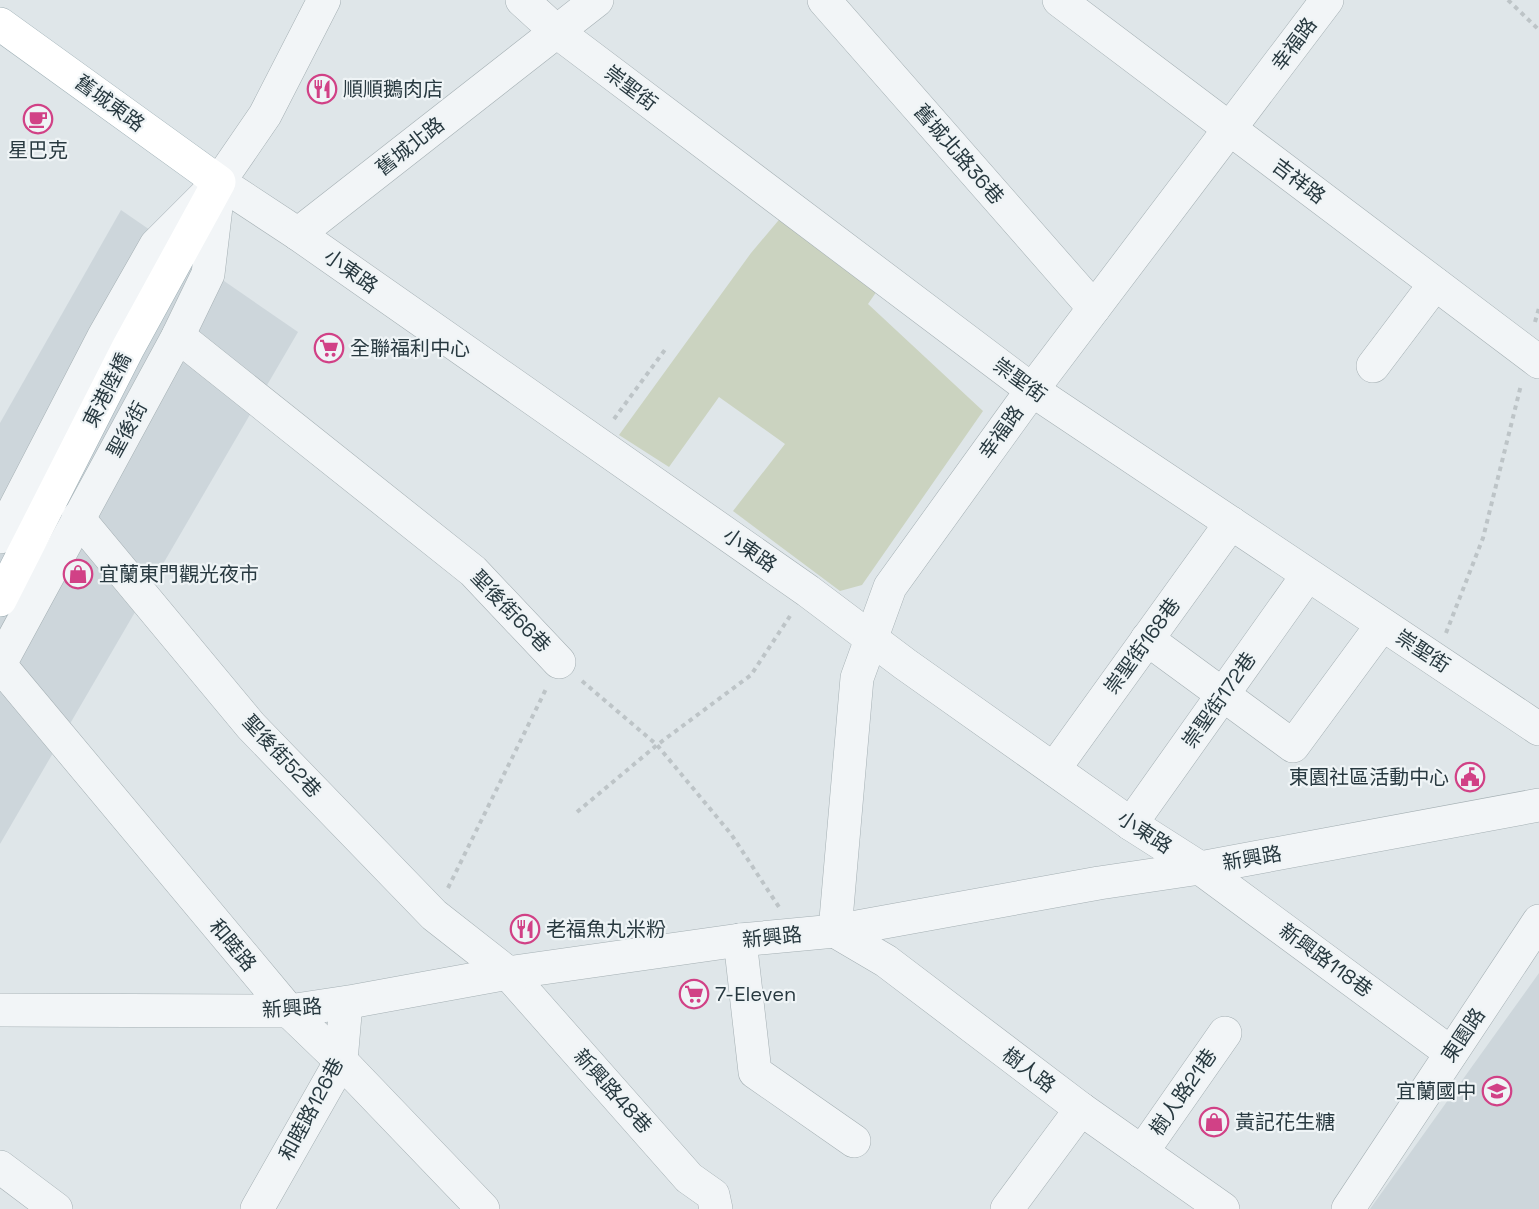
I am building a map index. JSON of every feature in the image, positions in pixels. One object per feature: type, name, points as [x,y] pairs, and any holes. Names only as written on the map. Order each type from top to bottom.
[{"type":"main road","name":"舊城東路","points":[[0,24],[219,182]]},
{"type":"main road","name":"東港陸橋","points":[[0,600],[128,348],[219,182]]},
{"type":"street","name":"聖後街","points":[[0,537],[103,338],[156,245],[219,182],[265,115],[324,0]]},
{"type":"street","name":"崇聖街","points":[[522,0],[556,31],[1032,390],[1539,729]]},
{"type":"street","name":"舊城北路","points":[[298,234],[597,0]]},
{"type":"street","name":"舊城北路36巷","points":[[824,0],[1094,308]]},
{"type":"street","name":"吉祥路","points":[[1059,0],[1534,358]]},
{"type":"street","name":"幸福路","points":[[835,931],[857,678],[890,587],[1032,390],[1327,0]]},
{"type":"street","name":"聖後街","points":[[0,665],[178,336],[208,274],[219,182]]},
{"type":"street","points":[[219,182],[298,234]]},
{"type":"street","name":"小東路","points":[[298,234],[807,591],[1131,824],[1200,868]]},
{"type":"street","points":[[1373,366],[1435,284]]},
{"type":"street","name":"聖後街66巷","points":[[178,336],[473,571],[560,662]]},
{"type":"street","name":"聖後街52巷","points":[[78,518],[251,726],[434,915],[508,973]]},
{"type":"street","name":"崇聖街168巷","points":[[1054,769],[1231,523]]},
{"type":"street","name":"崇聖街172巷","points":[[1131,824],[1307,576]]},
{"type":"street","points":[[1147,639],[1293,746],[1382,625]]},
{"type":"street","name":"和睦路","points":[[0,665],[289,1011],[341,1061],[483,1209]]},
{"type":"street","name":"新興路","points":[[0,1010],[289,1011],[346,1003],[508,973],[740,940],[835,931],[1099,883],[1200,868],[1539,805]]},
{"type":"street","name":"新興路118巷","points":[[1200,868],[1451,1053]]},
{"type":"street","name":"東園路","points":[[1348,1209],[1539,921]]},
{"type":"street","name":"樹人路","points":[[835,931],[886,961],[1081,1109],[1142,1152],[1189,1199],[1223,1209]]},
{"type":"street","points":[[740,940],[754,1072],[854,1141]]},
{"type":"street","name":"新興路48巷","points":[[508,973],[689,1178],[713,1195],[716,1209]]},
{"type":"street","name":"和睦路126巷","points":[[257,1209],[341,1061],[346,1003]]},
{"type":"street","name":"樹人路21巷","points":[[1142,1152],[1225,1033]]},
{"type":"street","points":[[1006,1209],[1081,1109]]},
{"type":"street","points":[[0,1167],[56,1209]]},
{"type":"path","points":[[1508,0],[1539,30]]},
{"type":"path","points":[[1436,660],[1483,538],[1534,358],[1539,308]]},
{"type":"path","points":[[596,443],[667,347]]},
{"type":"path","points":[[577,812],[657,745],[751,675],[807,591]]},
{"type":"path","points":[[434,915],[560,662]]},
{"type":"path","name":"聖後街66巷","points":[[560,662],[657,745],[731,834],[795,933]]},
{"type":"shaded area","name":"宜蘭東門觀光夜市","points":[[121,210],[298,332],[0,844],[0,423]]},
{"type":"shaded area","name":"宜蘭國中","points":[[1539,973],[1539,1209],[1370,1209]]},
{"type":"green space","points":[[783,215],[879,288],[868,304],[983,411],[862,585],[840,591],[733,511],[785,444],[719,397],[669,467],[619,435],[751,253]]},
{"type":"place","name":"順順鵝肉店","points":[[322,89]]},
{"type":"place","name":"星巴克","points":[[38,119]]},
{"type":"place","name":"全聯福利中心","points":[[329,348]]},
{"type":"place","name":"宜蘭東門觀光夜市","points":[[78,574]]},
{"type":"place","name":"東園社區活動中心","points":[[1470,777]]},
{"type":"place","name":"老福魚丸米粉","points":[[525,929]]},
{"type":"place","name":"7-Eleven","points":[[694,994]]},
{"type":"place","name":"宜蘭國中","points":[[1497,1091]]},
{"type":"place","name":"黃記花生糖","points":[[1214,1122]]}]
